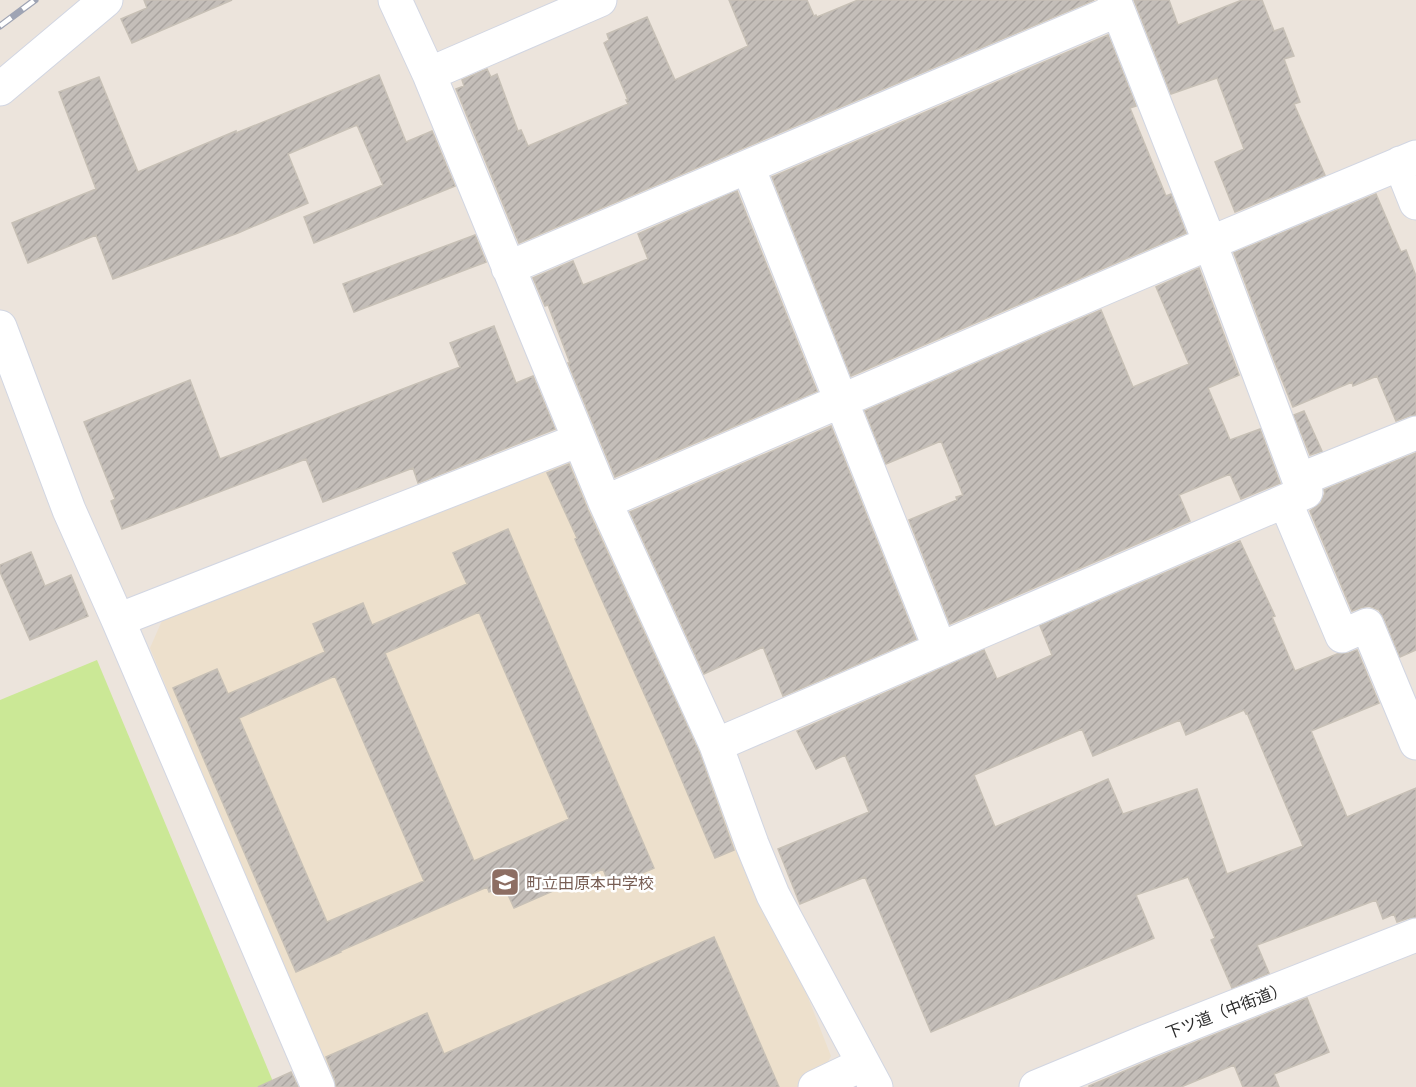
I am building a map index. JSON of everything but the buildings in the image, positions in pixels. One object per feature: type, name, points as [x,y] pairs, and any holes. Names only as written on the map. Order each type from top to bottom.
[{"type":"street","points":[[0,89],[106,0]]},
{"type":"street","points":[[395,0],[429,74],[605,502],[716,745],[773,895],[870,1075],[815,1087]]},
{"type":"street","points":[[429,74],[600,0]]},
{"type":"street","points":[[508,268],[748,167],[1116,5],[1210,243],[1342,636],[1367,625],[1403,678],[1416,743]]},
{"type":"street","points":[[605,502],[1408,160],[1416,203]]},
{"type":"street","points":[[748,167],[940,649]]},
{"type":"street","points":[[0,327],[69,510],[318,1087]]},
{"type":"street","points":[[716,745],[940,649],[1416,433]]},
{"type":"street","points":[[118,620],[579,440]]},
{"type":"street","name":"下ツ道（中街道）","points":[[1036,1087],[1416,935]]},
{"type":"shaded area","name":"町立田原本中学校","points":[[573,458],[704,733],[831,1056],[820,1077],[797,1087],[330,1087],[309,1031],[150,648],[164,616]]},
{"type":"green space","points":[[97,660],[274,1084],[267,1087],[0,1087],[0,700]]},
{"type":"railway","points":[[0,26],[35,0]]},
{"type":"place","name":"町立田原本中学校","points":[[505,882]]}]
